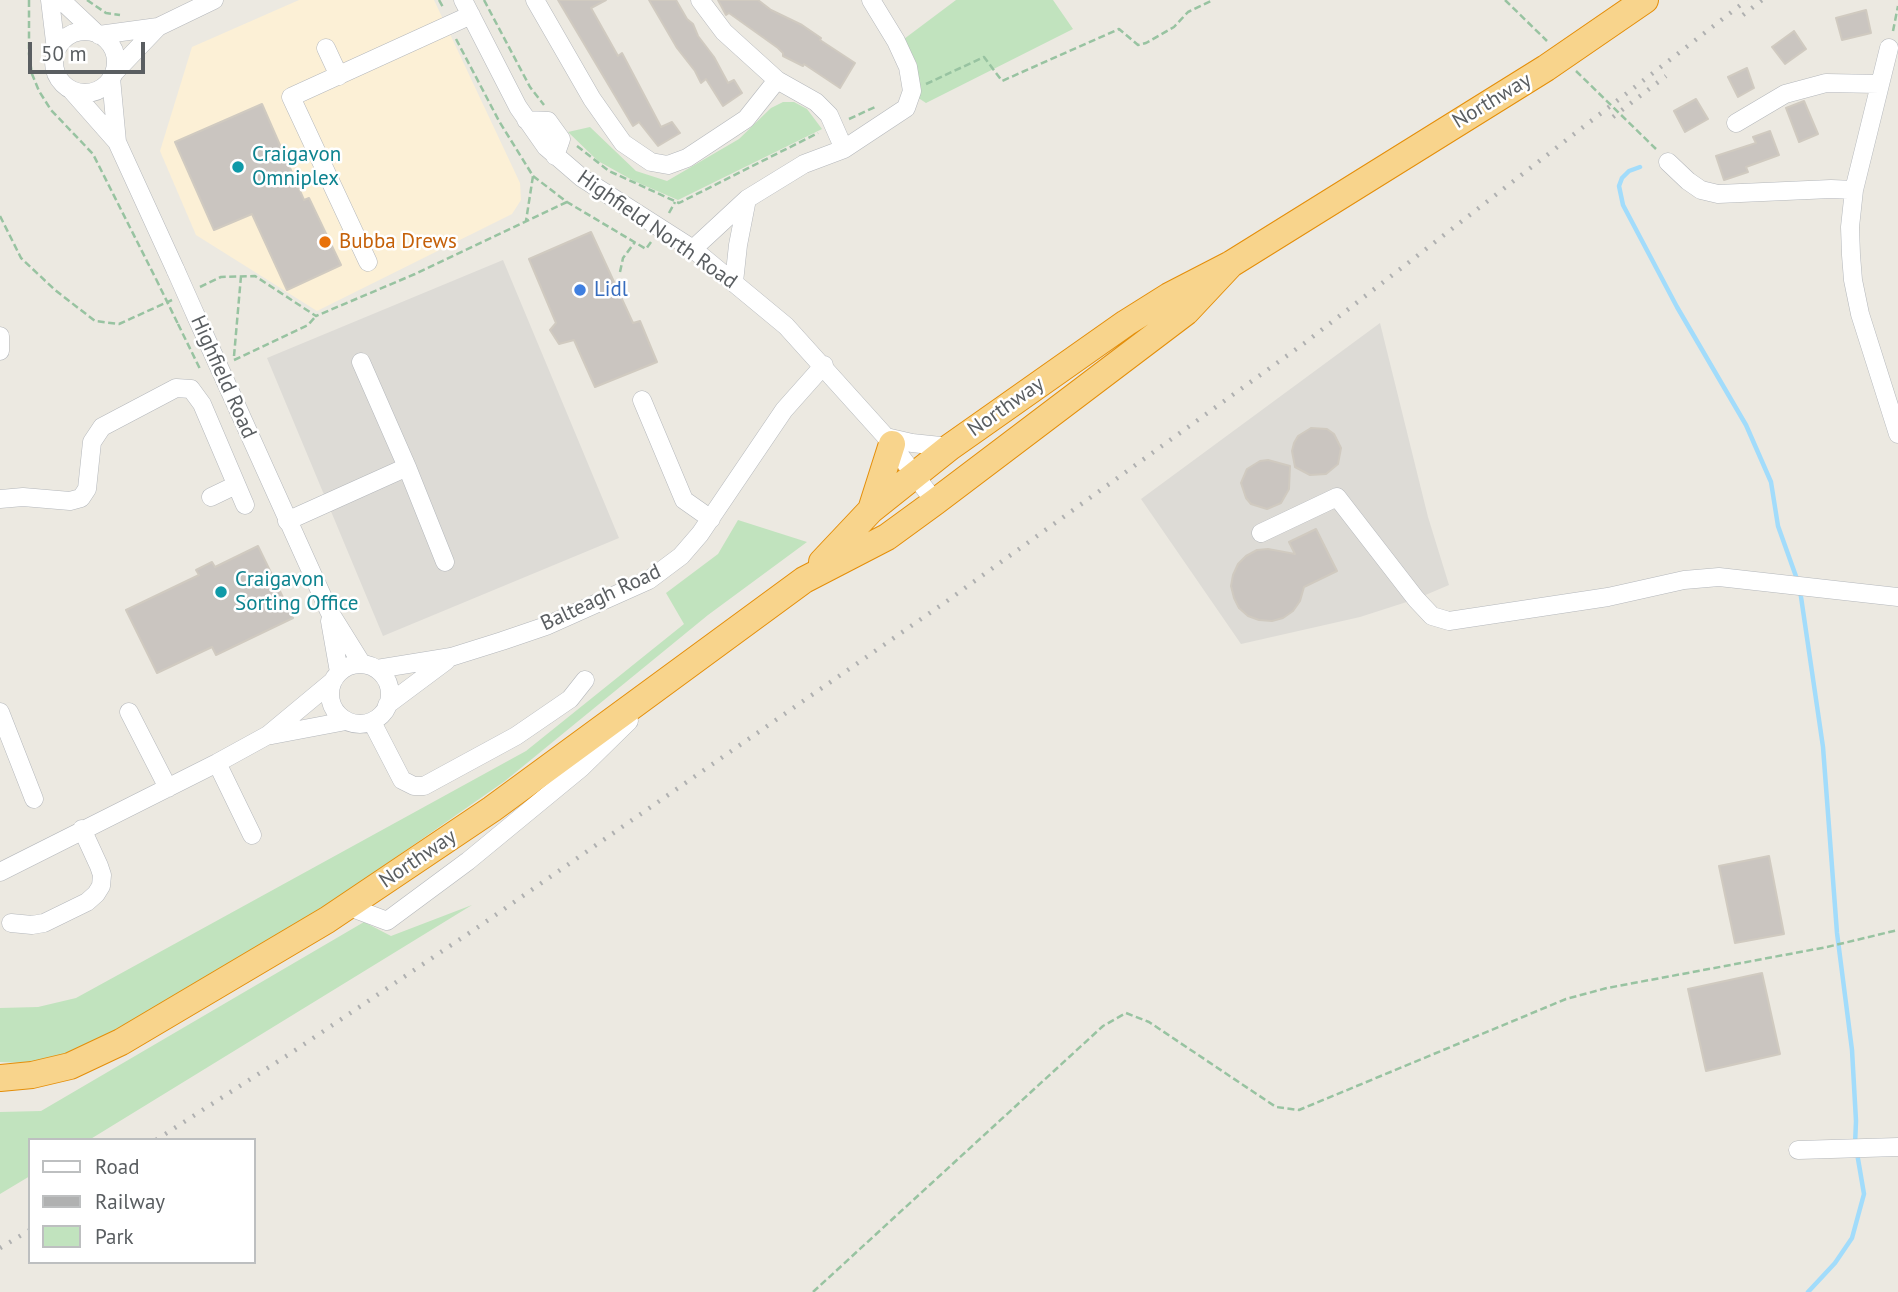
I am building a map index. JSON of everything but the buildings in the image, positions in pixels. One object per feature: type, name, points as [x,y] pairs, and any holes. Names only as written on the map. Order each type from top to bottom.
[{"type":"highway","name":"Northway","points":[[0,1078],[32,1075],[70,1066],[121,1042],[347,906],[492,809],[804,580],[887,537],[926,489],[950,447],[1126,323],[1169,296],[1231,264],[1546,68],[1645,0]]},
{"type":"highway","name":"Northway","points":[[804,580],[872,510],[926,489],[1186,312],[1231,264]]},
{"type":"highway","points":[[872,510],[889,441]]},
{"type":"street","name":"Highfield Road","points":[[50,0],[56,74],[62,84],[72,91],[117,142],[195,316],[228,366],[287,521],[328,611],[369,667]]},
{"type":"street","name":"Highfield Road","points":[[61,0],[113,47],[116,60],[113,76],[117,142]]},
{"type":"street","points":[[56,50],[62,40],[72,34],[158,27],[214,0]]},
{"type":"street","points":[[535,0],[592,99],[623,143],[651,162],[668,165],[687,158],[746,119],[777,80]]},
{"type":"street","points":[[700,0],[724,32],[777,80],[816,102],[830,116],[844,149]]},
{"type":"street","points":[[693,249],[747,199],[804,164],[844,149],[906,108],[912,91],[908,67],[871,0]]},
{"type":"street","points":[[368,262],[291,97],[439,30],[467,8]]},
{"type":"street","name":"Highfield North Road","points":[[467,8],[526,120],[555,156],[582,178],[693,249],[786,326],[824,365],[926,489]]},
{"type":"street","points":[[72,91],[84,94],[96,92],[107,85],[158,27]]},
{"type":"street","points":[[326,48],[339,76]]},
{"type":"street","points":[[1889,48],[1854,190],[1850,227],[1853,281],[1860,314],[1898,434]]},
{"type":"street","points":[[1736,123],[1785,94],[1826,83],[1879,84]]},
{"type":"street","points":[[1668,162],[1701,190],[1718,194],[1831,188],[1854,190]]},
{"type":"street","points":[[734,282],[747,199]]},
{"type":"street","points":[[0,337],[0,351]]},
{"type":"street","points":[[361,362],[445,562]]},
{"type":"street","name":"Balteagh Road","points":[[369,667],[451,657],[546,626],[649,580],[681,556],[711,519],[785,410],[824,365]]},
{"type":"street","points":[[0,499],[23,497],[70,501],[81,498],[87,489],[92,442],[102,427],[176,388],[191,388],[202,404],[245,505]]},
{"type":"street","points":[[642,400],[684,500],[711,519]]},
{"type":"street","points":[[889,441],[950,447]]},
{"type":"street","points":[[287,521],[407,467]]},
{"type":"street","points":[[211,497],[236,485]]},
{"type":"street","points":[[1261,533],[1337,497],[1416,599],[1432,616],[1449,621],[1608,597],[1685,580],[1737,578],[1898,597]]},
{"type":"street","name":"Highfield Road","points":[[328,611],[336,676]]},
{"type":"street","name":"Balteagh Road","points":[[387,705],[451,657]]},
{"type":"street","points":[[0,872],[218,763],[268,735],[346,667],[369,667],[388,685],[390,693],[387,705],[380,717],[372,722],[363,724],[346,721],[268,735]]},
{"type":"street","points":[[336,676],[330,699],[338,715],[346,721]]},
{"type":"street","points":[[372,722],[402,780],[414,786],[424,786],[516,736],[570,699],[585,680]]},
{"type":"street","points":[[0,712],[34,799]]},
{"type":"street","points":[[129,712],[168,788]]},
{"type":"street","points":[[218,763],[253,835]]},
{"type":"street","points":[[11,923],[44,923],[87,902],[96,894],[101,886],[100,866],[82,829]]},
{"type":"street","points":[[1798,1150],[1898,1147]]},
{"type":"path","points":[[29,0],[29,54],[32,74],[39,92],[51,110],[93,154],[178,324]]},
{"type":"path","points":[[87,0],[106,13],[119,15]]},
{"type":"path","points":[[439,0],[444,10],[439,30],[456,40],[499,121],[533,176],[566,202],[646,249],[675,202]]},
{"type":"path","points":[[484,0],[530,87],[550,112]]},
{"type":"path","points":[[1506,0],[1552,46]]},
{"type":"path","points":[[1889,48],[1898,6]]},
{"type":"path","points":[[1574,68],[1668,162]]},
{"type":"path","points":[[526,222],[533,176]]},
{"type":"path","points":[[228,366],[308,325],[316,316],[415,274],[566,202]]},
{"type":"path","points":[[0,216],[21,258],[55,290],[95,321],[119,324],[183,295]]},
{"type":"path","points":[[621,272],[624,258],[635,242]]},
{"type":"path","points":[[228,366],[233,352],[241,276]]},
{"type":"path","points":[[196,289],[221,277],[256,276],[316,316]]},
{"type":"path","points":[[813,1292],[1103,1026],[1126,1013],[1149,1022],[1276,1107],[1299,1110],[1566,999],[1663,976],[1827,947],[1898,930]]},
{"type":"shaded area","points":[[299,0],[434,0],[520,183],[521,200],[512,214],[317,311],[196,235],[160,151],[192,47]]},
{"type":"shaded area","points":[[503,260],[619,538],[383,636],[267,358]]},
{"type":"shaded area","points":[[1380,323],[1428,517],[1449,585],[1360,617],[1241,644],[1141,499]]},
{"type":"green space","points":[[956,0],[1053,0],[1073,29],[926,103],[917,97],[917,64],[904,39]]},
{"type":"green space","points":[[783,102],[794,102],[807,109],[822,129],[678,200],[634,181],[598,161],[568,132],[590,127],[636,171],[667,181],[739,139],[771,108]]},
{"type":"green space","points":[[738,520],[807,542],[708,615],[505,781],[276,941],[124,1030],[48,1064],[0,1062],[0,1008],[38,1007],[76,998],[526,751],[684,624],[666,593],[718,554]]},
{"type":"green space","points":[[472,905],[92,1138],[28,1138],[28,1177],[0,1194],[0,1112],[41,1111],[364,922],[391,936]]},
{"type":"waterway","points":[[1640,167],[1629,171],[1622,178],[1619,186],[1623,205],[1677,307],[1746,425],[1771,482],[1778,526],[1798,582]]},
{"type":"waterway","points":[[1800,590],[1823,747],[1837,933],[1852,1050],[1855,1145]]},
{"type":"waterway","points":[[1808,1292],[1835,1263],[1852,1238],[1864,1194],[1857,1153]]},
{"type":"railway","points":[[159,1138],[484,923],[947,601],[1306,342],[1747,0]]},
{"type":"railway","points":[[1743,15],[1762,0]]},
{"type":"railway","points":[[1613,117],[1666,76]]},
{"type":"railway","points":[[0,1248],[28,1231]]},
{"type":"place","name":"Craigavon Omniplex","points":[[238,167]]},
{"type":"place","name":"Bubba Drews","points":[[325,242]]},
{"type":"place","name":"Lidl","points":[[580,290]]},
{"type":"place","name":"Craigavon Sorting Office","points":[[221,592]]}]
